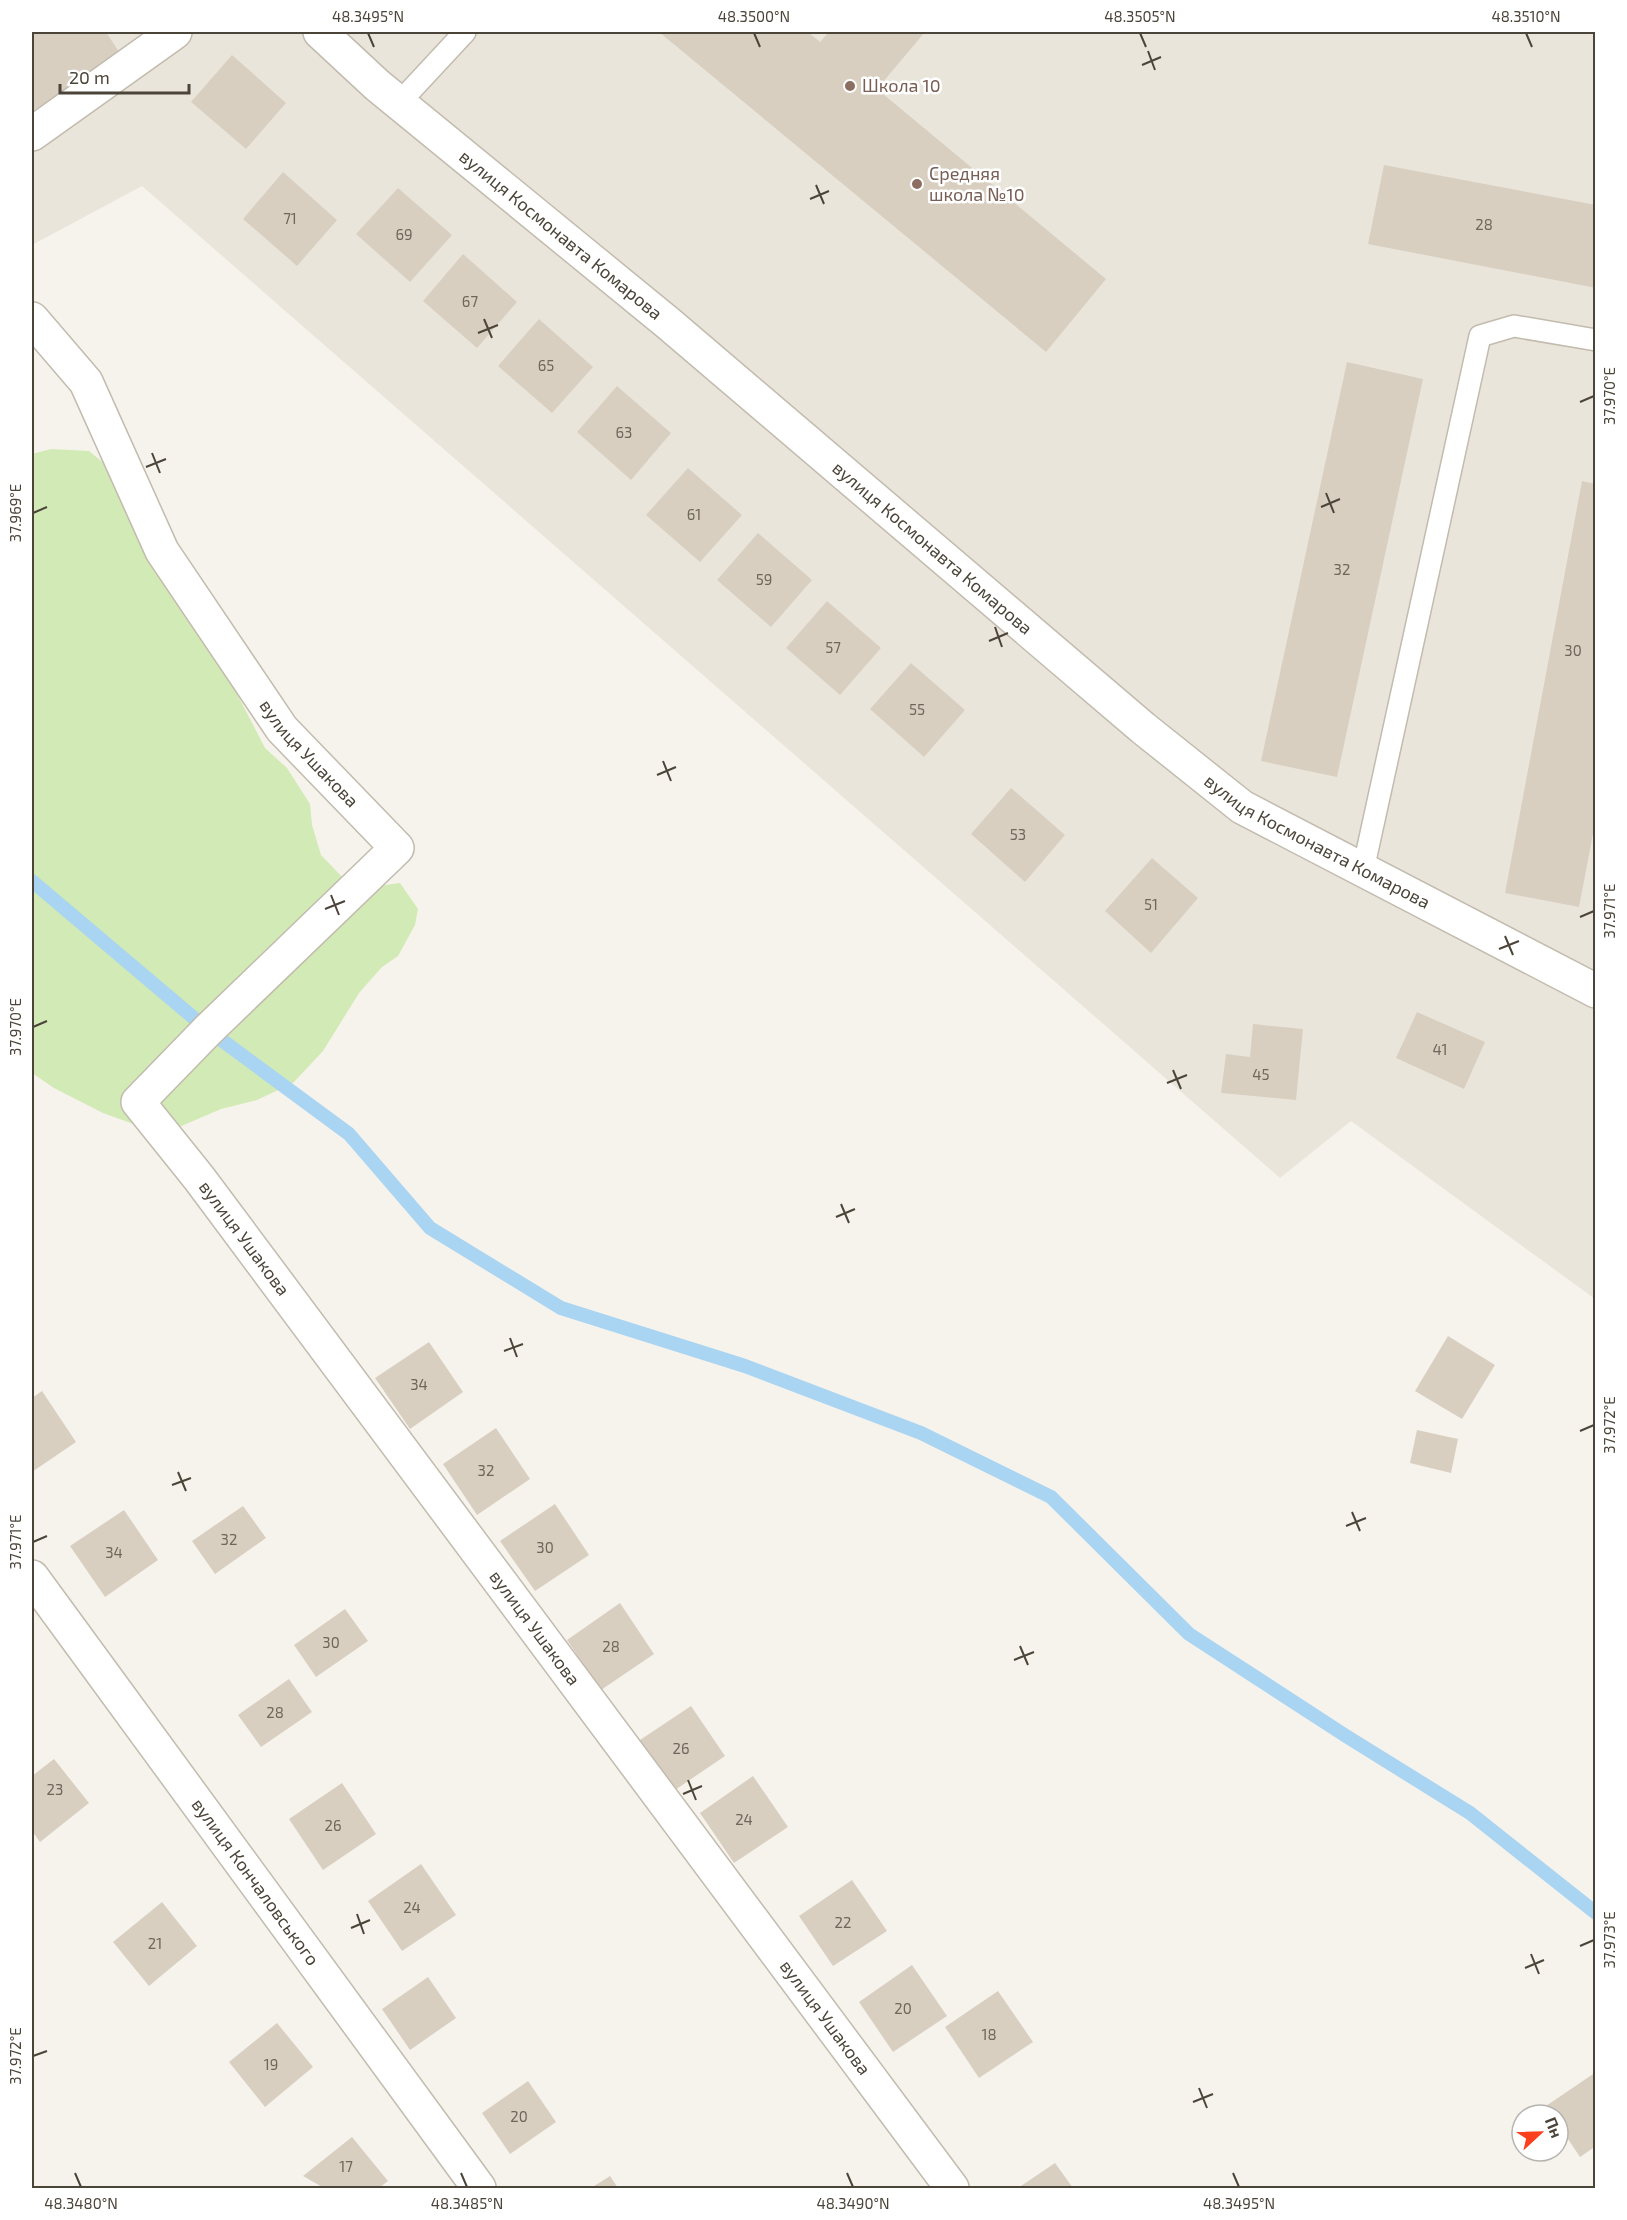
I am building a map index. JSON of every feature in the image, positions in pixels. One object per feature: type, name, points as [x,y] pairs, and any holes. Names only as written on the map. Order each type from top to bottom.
[{"type":"street","points":[[32,134],[175,32]]},
{"type":"street","name":"вулиця Космонавта Комарова","points":[[320,32],[399,103],[668,323],[1133,720],[1242,807],[1596,991]]},
{"type":"street","name":"вулиця Ушакова","points":[[32,319],[86,382],[162,551],[282,729],[397,848],[208,1030],[138,1102],[220,1207],[952,2188]]},
{"type":"street","name":"вулиця Кончаловського","points":[[32,1577],[478,2188]]},
{"type":"lane","points":[[399,103],[465,32]]},
{"type":"lane","points":[[1363,870],[1480,336],[1514,326],[1596,340]]},
{"type":"shaded area","points":[[32,32],[1595,32],[1595,1299],[1351,1121],[1280,1178],[142,186],[32,245]]},
{"type":"green space","points":[[51,449],[89,451],[105,464],[151,518],[176,541],[189,562],[236,692],[265,748],[287,768],[310,804],[312,825],[321,855],[346,881],[371,887],[400,883],[418,909],[415,925],[398,956],[382,967],[359,993],[323,1051],[293,1083],[257,1100],[221,1109],[179,1127],[139,1126],[103,1113],[54,1088],[32,1073],[32,454]]},
{"type":"building","points":[[32,32],[106,32],[121,55],[32,111]]},
{"type":"building","name":"Средняя школа №10","points":[[659,32],[808,32],[820,42],[829,32],[925,32],[877,89],[1106,279],[1046,352]]},
{"type":"building","points":[[232,55],[286,103],[246,149],[191,102]]},
{"type":"building","points":[[1384,165],[1596,205],[1596,288],[1368,244]]},
{"type":"building","points":[[283,172],[337,220],[297,266],[243,219]]},
{"type":"building","points":[[398,188],[452,235],[410,282],[356,234]]},
{"type":"building","points":[[463,254],[517,302],[477,348],[423,301]]},
{"type":"building","points":[[539,319],[593,367],[552,413],[498,366]]},
{"type":"building","points":[[1347,362],[1423,379],[1337,777],[1261,761]]},
{"type":"building","points":[[617,386],[671,433],[631,480],[577,432]]},
{"type":"building","points":[[688,468],[742,515],[700,562],[646,515]]},
{"type":"building","points":[[1582,481],[1596,484],[1596,818],[1579,907],[1505,893]]},
{"type":"building","points":[[758,533],[812,580],[771,627],[717,580]]},
{"type":"building","points":[[827,601],[881,648],[840,695],[786,648]]},
{"type":"building","points":[[911,663],[965,710],[924,757],[870,709]]},
{"type":"building","points":[[1011,788],[1065,835],[1025,882],[971,834]]},
{"type":"building","points":[[1152,858],[1198,898],[1151,953],[1105,911]]},
{"type":"building","points":[[1417,1012],[1485,1042],[1464,1089],[1396,1058]]},
{"type":"building","points":[[1253,1024],[1303,1029],[1296,1100],[1221,1093],[1226,1054],[1250,1057]]},
{"type":"building","points":[[1448,1336],[1495,1365],[1462,1419],[1415,1391]]},
{"type":"building","points":[[429,1342],[463,1392],[410,1429],[375,1378]]},
{"type":"building","points":[[42,1391],[76,1442],[32,1472],[32,1398]]},
{"type":"building","points":[[496,1428],[530,1479],[477,1515],[443,1464]]},
{"type":"building","points":[[1417,1430],[1458,1439],[1451,1473],[1410,1463]]},
{"type":"building","points":[[555,1504],[589,1555],[535,1591],[500,1541]]},
{"type":"building","points":[[243,1506],[266,1538],[215,1574],[192,1541]]},
{"type":"building","points":[[124,1510],[158,1560],[105,1597],[70,1546]]},
{"type":"building","points":[[620,1603],[654,1654],[601,1690],[567,1640]]},
{"type":"building","points":[[345,1609],[368,1641],[316,1677],[294,1645]]},
{"type":"building","points":[[289,1679],[312,1712],[261,1747],[238,1715]]},
{"type":"building","points":[[691,1706],[725,1756],[672,1792],[637,1742]]},
{"type":"building","points":[[54,1759],[89,1803],[40,1842],[32,1831],[32,1776]]},
{"type":"building","points":[[753,1776],[788,1827],[734,1863],[700,1813]]},
{"type":"building","points":[[342,1783],[376,1834],[323,1870],[289,1819]]},
{"type":"building","points":[[421,1864],[456,1915],[402,1951],[368,1901]]},
{"type":"building","points":[[852,1880],[887,1931],[833,1966],[799,1916]]},
{"type":"building","points":[[162,1902],[197,1946],[149,1986],[113,1942]]},
{"type":"building","points":[[912,1965],[947,2016],[893,2052],[859,2002]]},
{"type":"building","points":[[428,1977],[456,2018],[410,2050],[382,2009]]},
{"type":"building","points":[[998,1991],[1033,2042],[979,2078],[945,2027]]},
{"type":"building","points":[[277,2023],[313,2067],[265,2107],[229,2062]]},
{"type":"building","points":[[1596,2072],[1596,2146],[1580,2157],[1570,2142],[1570,2103],[1550,2103]]},
{"type":"building","points":[[528,2081],[556,2122],[510,2154],[482,2113]]},
{"type":"building","points":[[352,2137],[388,2181],[379,2188],[324,2188],[303,2176]]},
{"type":"building","points":[[1055,2163],[1073,2188],[1018,2188]]},
{"type":"building","points":[[610,2176],[618,2188],[591,2188]]},
{"type":"waterway","points":[[32,881],[208,1030],[349,1134],[430,1228],[561,1308],[745,1366],[921,1433],[1051,1497],[1189,1634],[1470,1813],[1596,1913]]},
{"type":"place","name":"Школа 10","points":[[850,86]]},
{"type":"place","name":"Средняя школа №10","points":[[917,184]]}]
